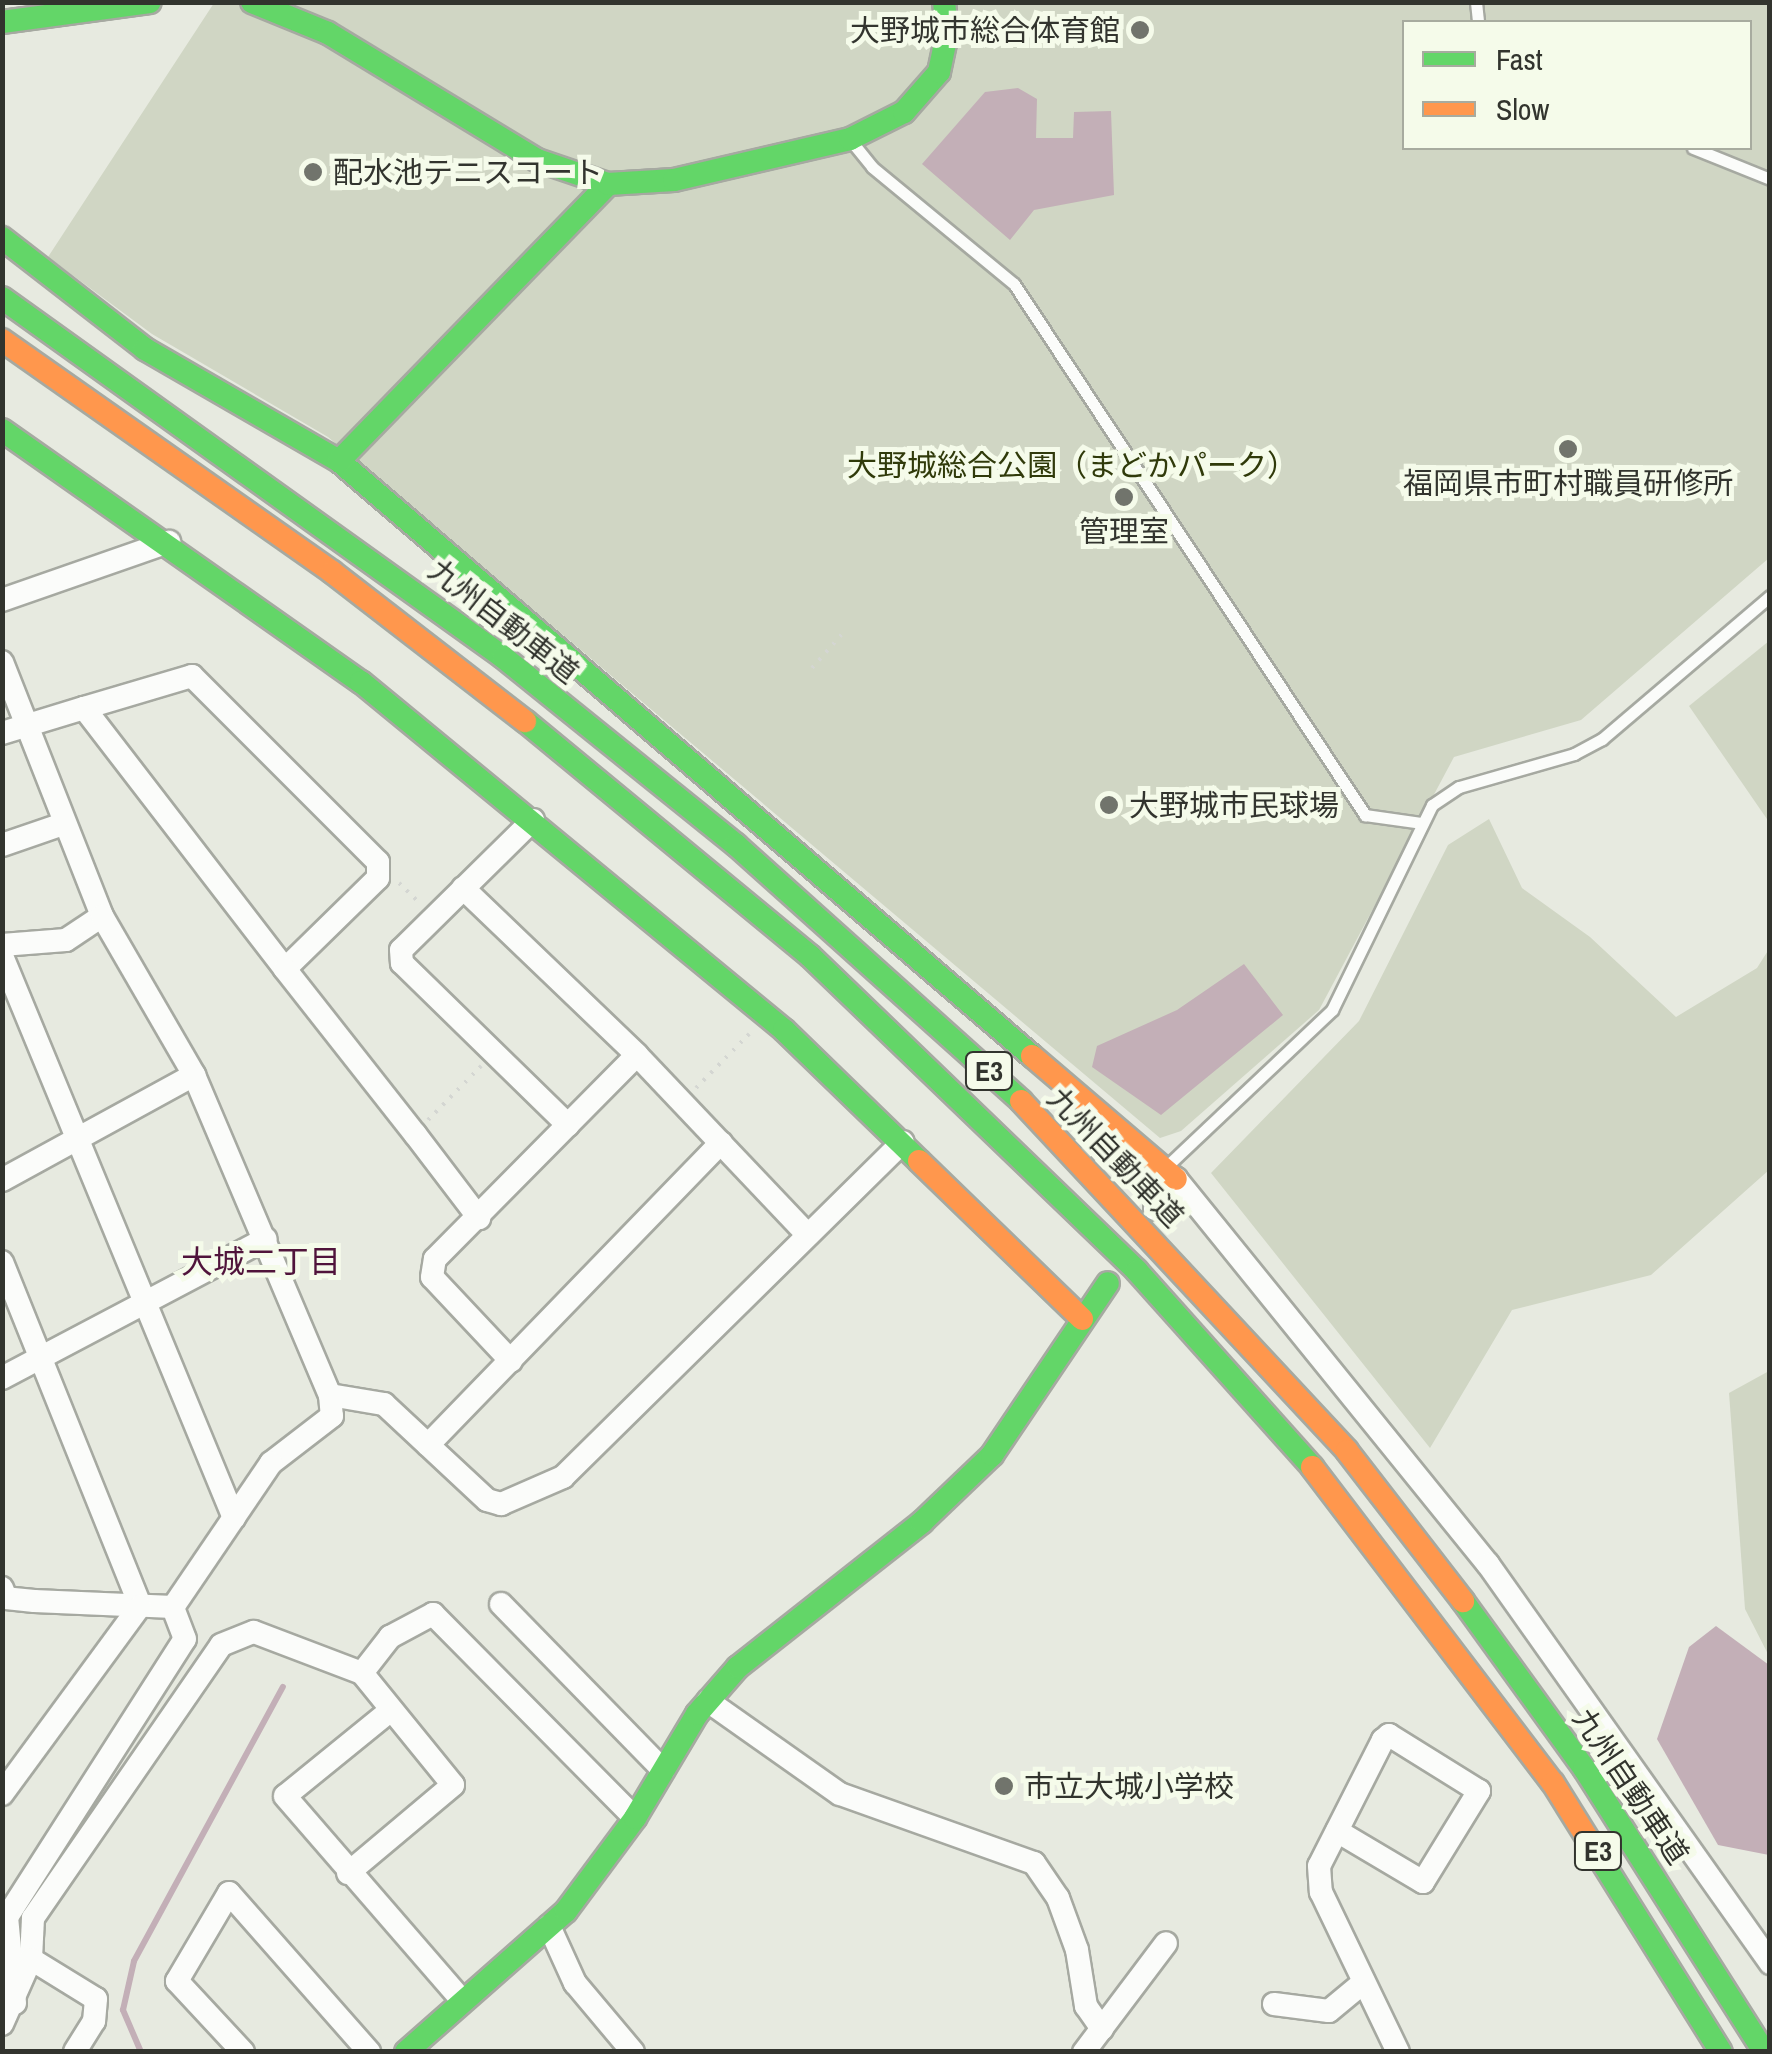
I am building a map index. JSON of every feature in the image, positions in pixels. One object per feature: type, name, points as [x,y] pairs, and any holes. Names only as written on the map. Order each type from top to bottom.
[{"type":"main road","points":[[2,22],[150,2]]},
{"type":"main road","points":[[252,2],[328,33],[537,160],[608,184],[674,180],[850,138],[880,127],[928,89],[944,54],[944,2]]},
{"type":"main road","points":[[339,461],[608,184]]},
{"type":"main road","points":[[2,238],[146,349],[339,461],[1170,1174]]},
{"type":"main road","name":"九州自動車道","points":[[2,298],[258,474],[532,679],[752,858],[1039,1118],[1347,1452],[1422,1545],[1594,1782],[1764,2052]]},
{"type":"main road","name":"E3","points":[[2,340],[332,572],[607,784],[810,956],[947,1084],[1136,1271],[1282,1430],[1553,1784],[1642,1918],[1722,2052]]},
{"type":"main road","points":[[2,430],[169,542],[361,682],[533,820],[768,1015],[1082,1320]]},
{"type":"main road","points":[[416,2048],[462,1999],[549,1926],[635,1818],[708,1701],[738,1667],[962,1487],[1016,1422],[1108,1283]]},
{"type":"main road","points":[[1642,1918],[1712,2052]]},
{"type":"street","points":[[2,600],[169,542]]},
{"type":"street","points":[[2,662],[13,730],[63,824],[102,916],[194,1075],[330,1395],[332,1416],[271,1464],[173,1608]]},
{"type":"street","points":[[13,730],[192,676],[378,862],[378,878],[285,969]]},
{"type":"street","points":[[84,708],[479,1218]]},
{"type":"street","points":[[533,820],[401,950],[402,963],[568,1126]]},
{"type":"street","points":[[2,845],[63,824]]},
{"type":"street","points":[[464,888],[637,1056],[808,1235]]},
{"type":"street","points":[[2,946],[66,940],[102,916]]},
{"type":"street","points":[[2,956],[234,1518]]},
{"type":"street","points":[[511,1361],[432,1277],[435,1259],[637,1056]]},
{"type":"street","points":[[2,1180],[194,1075]]},
{"type":"street","points":[[330,1395],[384,1404],[486,1500],[502,1504],[563,1477],[903,1142]]},
{"type":"street","points":[[428,1445],[721,1143]]},
{"type":"street","points":[[1155,1209],[1170,1174],[1488,1564],[1770,1963]]},
{"type":"street","points":[[2,1378],[266,1240]]},
{"type":"street","points":[[2,1262],[45,1358],[140,1606]]},
{"type":"street","points":[[4,1596],[173,1608]]},
{"type":"street","points":[[501,1604],[664,1770]]},
{"type":"street","points":[[2,1794],[140,1606]]},
{"type":"street","points":[[15,2003],[8,1917],[185,1640],[173,1608]]},
{"type":"street","points":[[362,1673],[390,1637],[433,1614],[635,1818]]},
{"type":"street","points":[[2,2024],[15,2003],[31,1959],[33,1918],[221,1646],[254,1632],[362,1673],[453,1784],[348,1873]]},
{"type":"street","points":[[708,1701],[840,1794],[1034,1863],[1058,1898],[1078,1950],[1086,2006],[1102,2029]]},
{"type":"street","points":[[391,1710],[285,1796],[348,1873],[462,1999]]},
{"type":"street","points":[[1338,1830],[1423,1882],[1479,1790],[1390,1735],[1338,1830],[1318,1880],[1398,2052]]},
{"type":"street","points":[[244,2052],[178,1981],[229,1893],[369,2052]]},
{"type":"street","points":[[549,1926],[575,1983],[633,2052]]},
{"type":"street","points":[[1084,2052],[1166,1943]]},
{"type":"street","points":[[31,1959],[96,1998],[94,2022],[75,2052]]},
{"type":"street","points":[[1274,2004],[1329,2010],[1364,1982]]},
{"type":"lane","points":[[850,138],[872,167],[1014,284],[1365,815],[1422,824]]},
{"type":"lane","points":[[1698,150],[1770,179]]},
{"type":"lane","points":[[1170,1174],[1332,1010],[1422,824],[1444,794],[1602,739],[1770,596]]},
{"type":"path","points":[[812,668],[843,632]]},
{"type":"path","points":[[378,862],[435,916]]},
{"type":"path","points":[[682,1102],[768,1015]]},
{"type":"path","points":[[414,1134],[494,1052]]},
{"type":"green space","name":"大野城総合公園（まどかパーク）","points":[[214,3],[1769,3],[1769,558],[1581,720],[1454,757],[1319,1010],[1181,1131],[1160,1138],[328,437],[152,334],[48,257]]},
{"type":"green space","points":[[1769,641],[1769,822],[1689,706]]},
{"type":"green space","points":[[1489,819],[1522,888],[1590,937],[1676,1017],[1757,968],[1769,949],[1769,1170],[1651,1275],[1512,1310],[1430,1448],[1211,1173],[1359,1021],[1448,845]]},
{"type":"green space","points":[[1769,1371],[1769,1656],[1745,1609],[1729,1393]]},
{"type":"shaded area","points":[[1018,88],[1037,99],[1036,138],[1073,138],[1074,112],[1111,111],[1114,195],[1034,210],[1010,240],[922,164],[985,92]]},
{"type":"shaded area","points":[[1244,964],[1283,1015],[1161,1115],[1092,1067],[1097,1046],[1177,1010]]},
{"type":"shaded area","points":[[1716,1626],[1769,1665],[1769,1855],[1718,1845],[1657,1739],[1689,1647]]},
{"type":"waterway","points":[[141,2052],[123,2010],[134,1961],[283,1687]]},
{"type":"traffic: fast","points":[[2,22],[150,2]]},
{"type":"traffic: fast","points":[[252,2],[328,33],[537,160],[608,184]]},
{"type":"traffic: fast","points":[[339,461],[608,184],[674,180],[850,139],[904,112],[939,72],[947,35],[944,2]]},
{"type":"traffic: fast","points":[[2,238],[145,349],[339,461],[1032,1056]]},
{"type":"traffic: fast","points":[[2,298],[503,657],[736,845],[1021,1101]]},
{"type":"traffic: fast","points":[[2,430],[361,682],[784,1030],[919,1161]]},
{"type":"traffic: fast","points":[[525,721],[810,956],[1137,1271],[1312,1467]]},
{"type":"traffic: fast","points":[[406,2052],[566,1911],[635,1818],[697,1714],[738,1667],[922,1522],[992,1455],[1108,1283]]},
{"type":"traffic: fast","points":[[1463,1601],[1584,1768],[1764,2052]]},
{"type":"traffic: fast","points":[[1591,1844],[1721,2052]]},
{"type":"traffic: slow","points":[[2,340],[332,572],[525,721]]},
{"type":"traffic: slow","points":[[1032,1056],[1176,1179]]},
{"type":"traffic: slow","points":[[1021,1101],[1347,1451],[1463,1601]]},
{"type":"traffic: slow","points":[[919,1161],[1082,1319]]},
{"type":"traffic: slow","points":[[1312,1467],[1553,1783],[1591,1844]]},
{"type":"place","name":"大野城市総合体育館","points":[[1140,30]]},
{"type":"place","name":"配水池テニスコート","points":[[313,172]]},
{"type":"place","name":"福岡県市町村職員研修所","points":[[1568,449]]},
{"type":"place","name":"管理室","points":[[1124,497]]},
{"type":"place","name":"大野城市民球場","points":[[1109,805]]},
{"type":"place","name":"市立大城小学校","points":[[1004,1786]]},
{"type":"district","name":"大城二丁目","points":[[261,1262]]}]
